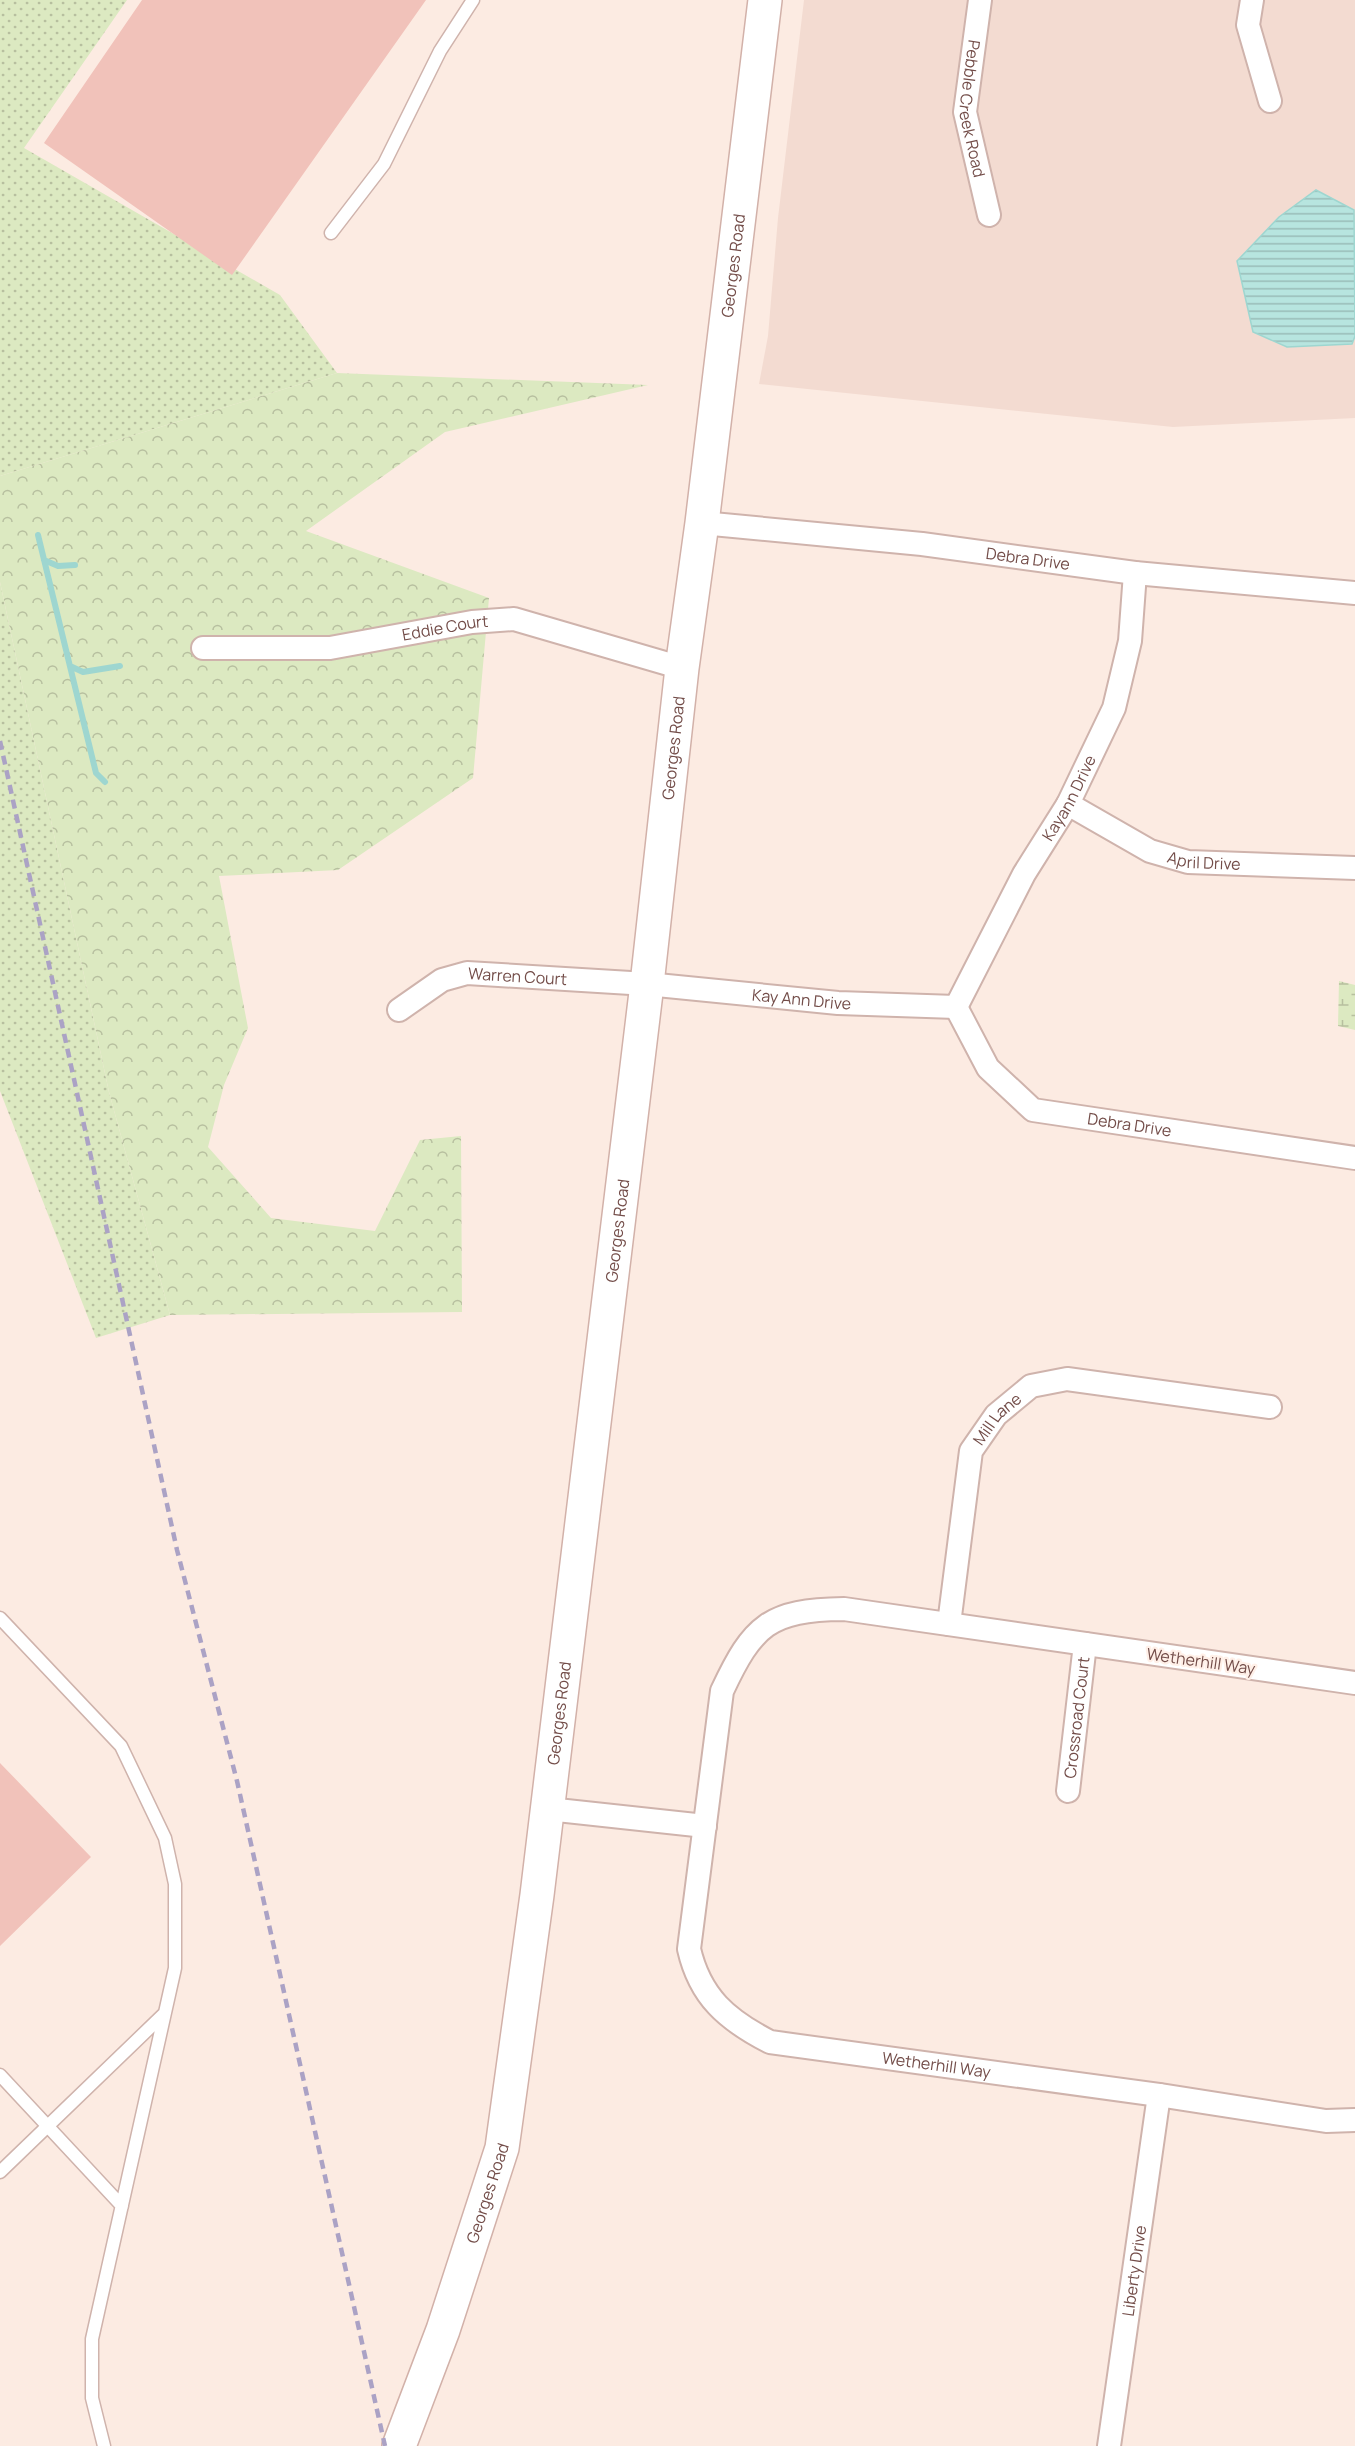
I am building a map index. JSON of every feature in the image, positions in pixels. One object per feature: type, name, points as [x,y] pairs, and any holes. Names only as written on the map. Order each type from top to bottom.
[{"type":"street","name":"Georges Road","points":[[399,2446],[443,2330],[501,2148],[548,1809],[647,984],[682,668],[702,523],[765,0]]},
{"type":"street","name":"Pebble Creek Road","points":[[980,0],[965,112],[989,215]]},
{"type":"street","points":[[1252,0],[1248,26],[1270,101]]},
{"type":"street","name":"Debra Drive","points":[[702,523],[922,544],[1136,573],[1355,593]]},
{"type":"street","name":"Kayann Drive","points":[[957,1007],[1024,874],[1068,804],[1114,708],[1130,641],[1136,573]]},
{"type":"street","name":"Eddie Court","points":[[203,648],[330,648],[472,622],[514,620],[682,668]]},
{"type":"street","name":"April Drive","points":[[1068,804],[1150,851],[1188,862],[1355,868]]},
{"type":"street","name":"Warren Court","points":[[399,1010],[442,980],[467,973],[647,984]]},
{"type":"street","name":"Kay Ann Drive","points":[[647,984],[838,1003],[957,1007]]},
{"type":"street","name":"Debra Drive","points":[[957,1007],[988,1068],[1033,1110],[1355,1158]]},
{"type":"street","name":"Mill Lane","points":[[949,1624],[971,1451],[996,1415],[1031,1386],[1067,1379],[1270,1407]]},
{"type":"street","name":"Wetherhill Way","points":[[1355,1683],[844,1609],[803,1610],[778,1618],[757,1632],[738,1656],[722,1691],[689,1949],[695,1974],[715,2004],[740,2027],[770,2042],[1159,2095],[1326,2121],[1355,2121]]},
{"type":"street","name":"Crossroad Court","points":[[1068,1791],[1085,1644]]},
{"type":"street","points":[[548,1809],[705,1827]]},
{"type":"street","name":"Liberty Drive","points":[[1109,2446],[1159,2095]]},
{"type":"lane","points":[[332,233],[384,164],[440,51],[473,0]]},
{"type":"lane","points":[[0,1618],[121,1746],[165,1838],[175,1884],[175,1956],[165,2013],[92,2339],[92,2398],[104,2446]]},
{"type":"lane","points":[[0,2172],[165,2013]]},
{"type":"lane","points":[[0,2075],[122,2206]]},
{"type":"shaded area","points":[[804,0],[1355,0],[1355,418],[1173,427],[759,384],[768,336],[778,218]]},
{"type":"green space","points":[[0,0],[127,0],[24,148],[280,295],[337,373],[0,476]]},
{"type":"green space","points":[[337,373],[648,385],[445,432],[306,531],[489,598],[473,778],[338,870],[219,876],[248,1028],[224,1085],[208,1147],[271,1218],[375,1231],[420,1140],[461,1136],[462,1312],[170,1315],[109,1092],[0,582],[0,476]]},
{"type":"green space","points":[[0,582],[109,1092],[170,1315],[96,1338],[0,1091]]},
{"type":"green space","points":[[1339,981],[1355,985],[1355,1030],[1338,1026]]},
{"type":"water","points":[[1316,190],[1354,210],[1355,336],[1352,344],[1287,347],[1253,332],[1237,261],[1279,217]]},
{"type":"building","points":[[142,0],[426,0],[232,275],[44,143]]},
{"type":"building","points":[[0,1763],[91,1857],[0,1946]]},
{"type":"waterway","points":[[38,535],[96,773],[105,782]]},
{"type":"waterway","points":[[44,560],[58,566],[75,565]]},
{"type":"waterway","points":[[70,666],[83,672],[120,666]]},
{"type":"railway","points":[[0,741],[177,1550],[237,1781],[385,2446]]}]
